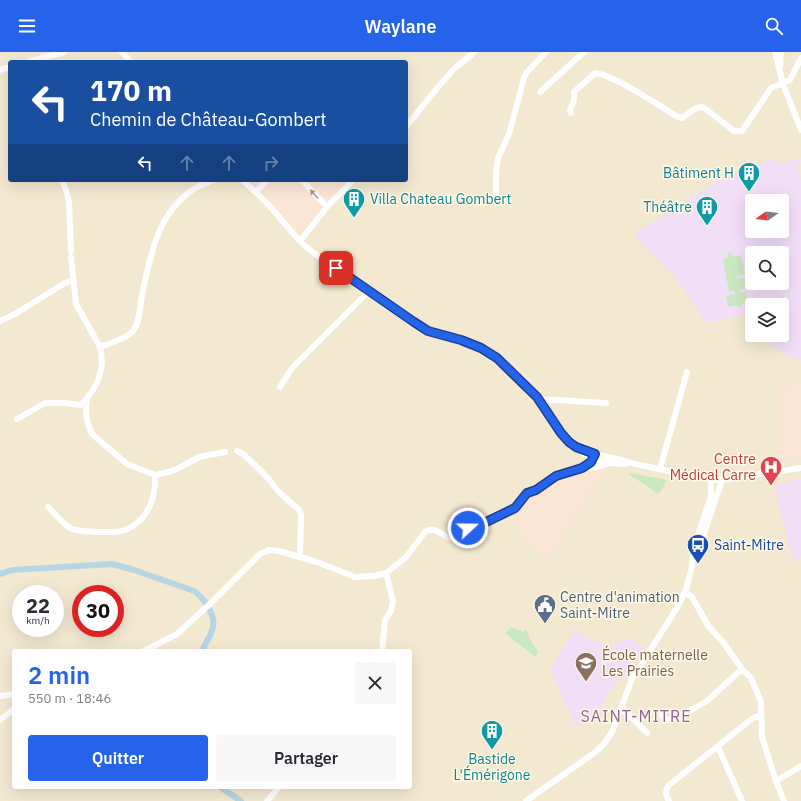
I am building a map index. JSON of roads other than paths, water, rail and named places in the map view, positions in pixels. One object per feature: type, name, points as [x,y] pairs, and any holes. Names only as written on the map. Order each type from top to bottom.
[{"type":"street","points":[[35,60],[64,52]]},
{"type":"street","points":[[408,125],[445,79],[457,66],[468,59],[474,52]]},
{"type":"street","points":[[496,199],[496,173],[498,158],[508,134],[522,85],[527,72],[546,52]]},
{"type":"street","points":[[775,52],[783,84],[801,130]]},
{"type":"street","points":[[780,71],[781,52]]},
{"type":"street","points":[[540,92],[582,53]]},
{"type":"street","points":[[571,113],[570,108],[574,102],[574,92],[595,73],[602,74],[678,117],[682,118],[696,108],[703,107],[734,131],[742,131],[771,88],[790,80],[801,58]]},
{"type":"street","points":[[17,419],[45,403],[81,405],[87,399],[100,378],[103,364],[100,347],[76,304],[71,254],[70,216],[67,192],[63,182]]},
{"type":"street","points":[[100,347],[118,340],[133,331],[137,323],[144,282],[155,244],[165,219],[183,198],[194,189],[210,182]]},
{"type":"street","points":[[244,182],[256,192],[300,241],[311,251],[428,331],[461,340],[486,352],[509,368],[539,399],[561,433],[584,454],[624,464],[629,463],[660,470],[722,480],[801,468]]},
{"type":"street","points":[[256,192],[266,182]]},
{"type":"street","points":[[304,182],[327,207]]},
{"type":"street","points":[[300,241],[327,207],[351,182]]},
{"type":"street","points":[[0,321],[15,314],[65,283],[73,280]]},
{"type":"street","points":[[280,387],[292,368],[369,291]]},
{"type":"street","points":[[660,470],[687,372]]},
{"type":"street","points":[[87,399],[85,412],[90,429],[94,435],[127,464],[155,475],[179,468],[198,457],[225,452]]},
{"type":"street","points":[[539,399],[606,403]]},
{"type":"street","points":[[237,451],[243,454],[256,466],[299,510],[301,514],[300,557]]},
{"type":"street","points":[[582,468],[594,456]]},
{"type":"street","points":[[148,649],[172,637],[211,603],[260,554],[269,550],[274,550],[317,562],[354,577],[374,576],[386,573],[405,558],[426,531],[431,529],[435,530],[446,537],[451,538],[461,536],[472,526],[482,524],[515,508],[527,493],[536,490],[556,476],[582,468],[598,467],[613,461]]},
{"type":"street","points":[[48,507],[70,528],[81,531],[106,532],[124,530],[137,523],[148,511],[153,499],[155,475]]},
{"type":"street","points":[[526,801],[594,753],[604,744],[612,732],[630,685],[635,682],[677,614],[686,593],[695,569],[695,544],[711,496],[711,479]]},
{"type":"street","points":[[694,558],[722,480]]},
{"type":"street","points":[[382,649],[385,620],[391,611],[393,601],[386,573]]},
{"type":"street","points":[[686,593],[697,603],[705,621],[710,628],[723,642],[742,669],[751,678],[761,702],[762,737],[776,782],[784,801]]},
{"type":"street","points":[[662,716],[668,720],[676,719],[708,701],[742,669]]},
{"type":"street","points":[[0,696],[12,694]]},
{"type":"street","points":[[621,710],[638,724],[646,733]]},
{"type":"street","points":[[0,720],[12,711]]},
{"type":"street","points":[[669,801],[666,795],[666,790],[669,785],[754,718],[761,716]]},
{"type":"street","points":[[718,747],[742,801]]},
{"type":"street","points":[[776,782],[801,766]]},
{"type":"street","points":[[267,801],[277,789]]},
{"type":"waterway","points":[[0,574],[12,570],[112,564],[194,591],[206,603],[211,612],[214,624],[203,649]]},
{"type":"waterway","points":[[223,789],[241,801]]},
{"type":"place","name":"Bâtiment H","points":[[749,192]]},
{"type":"place","name":"Villa Chateau Gombert","points":[[354,218]]},
{"type":"place","name":"Théâtre","points":[[707,226]]},
{"type":"place","name":"Centre Médical Carre","points":[[771,486]]},
{"type":"place","name":"Saint-Mitre","points":[[698,564]]},
{"type":"place","name":"Centre d'animation Saint-Mitre","points":[[545,624]]},
{"type":"place","name":"École maternelle Les Prairies","points":[[586,682]]},
{"type":"place","name":"Bastide L'Émérigone","points":[[492,750]]},
{"type":"district","name":"SAINT-MITRE","points":[[636,716]]}]
